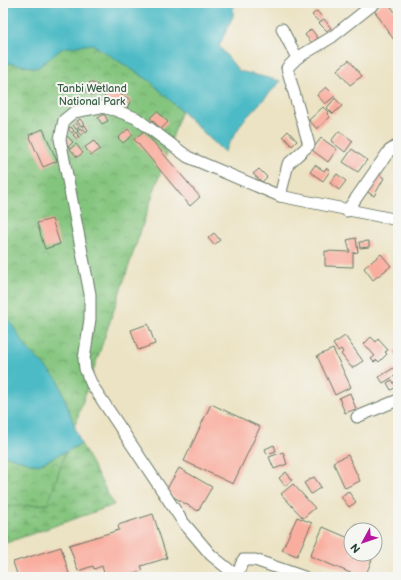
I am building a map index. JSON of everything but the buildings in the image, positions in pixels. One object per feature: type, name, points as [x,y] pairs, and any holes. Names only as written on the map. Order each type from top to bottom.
[{"type":"street","points":[[280,196],[288,164],[308,144],[287,68],[297,58],[332,37],[375,3]]},
{"type":"street","points":[[282,29],[297,58]]},
{"type":"street","points":[[304,577],[255,560],[243,560],[238,576],[211,555],[183,522],[92,386],[85,369],[84,359],[90,318],[90,294],[60,139],[61,128],[64,120],[74,112],[101,107],[115,110],[136,118],[188,157],[280,196],[398,220]]},
{"type":"street","points":[[347,210],[388,151],[398,145]]},
{"type":"street","points":[[357,418],[398,400]]},
{"type":"green space","name":"Tanbi Wetland National Park","points":[[3,3],[218,3],[48,504],[3,507]]},
{"type":"green space","points":[[81,444],[114,505],[3,544],[3,455],[38,465]]},
{"type":"water","points":[[3,3],[234,3],[233,16],[219,46],[239,71],[281,81],[243,121],[224,152],[150,81],[92,44],[63,48],[37,68],[3,62]]},
{"type":"water","points":[[3,310],[26,347],[58,380],[81,444],[38,465],[3,455]]}]
